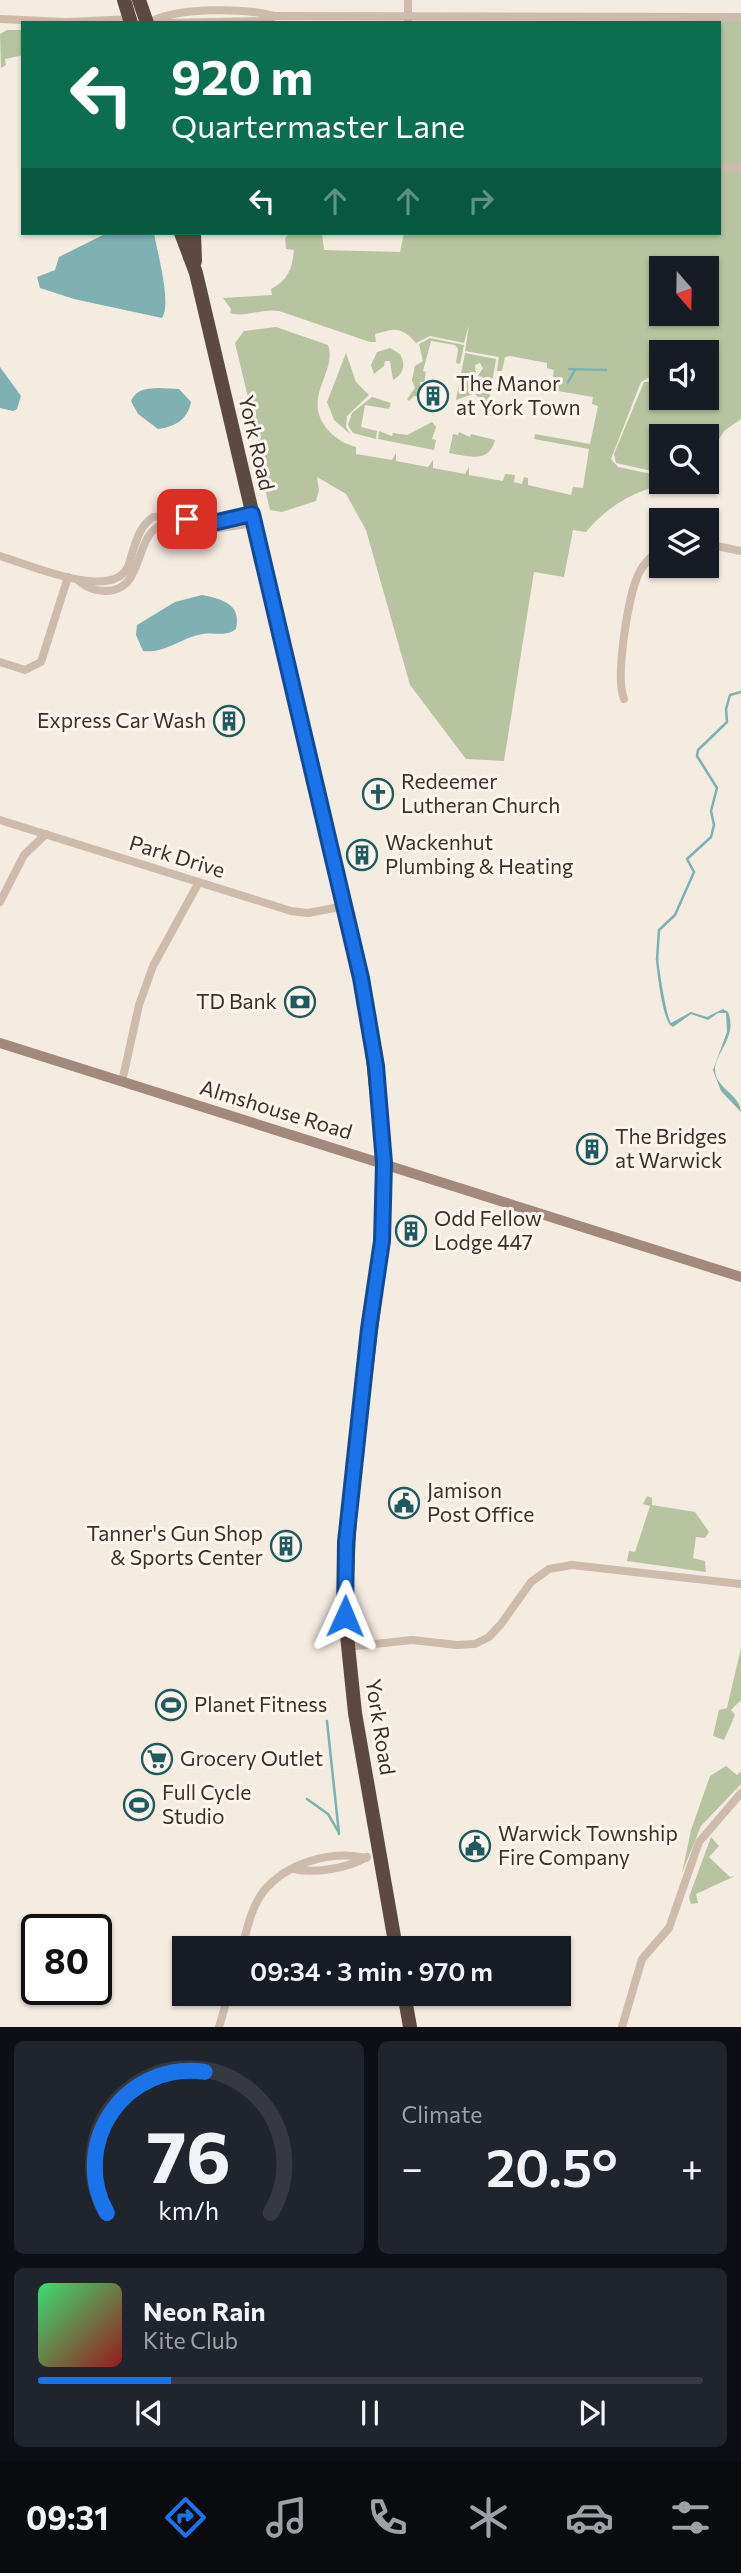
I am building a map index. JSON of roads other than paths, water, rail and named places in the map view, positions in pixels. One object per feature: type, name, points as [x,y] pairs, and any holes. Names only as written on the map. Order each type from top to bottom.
[{"type":"highway","points":[[124,0],[144,21]]},
{"type":"highway","points":[[139,0],[144,21]]},
{"type":"highway","name":"York Road","points":[[182,235],[196,273],[368,1012],[384,1163],[382,1241],[369,1329],[346,1542],[347,1647],[373,1856],[393,1936]]},
{"type":"highway","name":"York Road","points":[[194,235],[196,273]]},
{"type":"highway","points":[[406,2006],[410,2027]]},
{"type":"main road","name":"Almshouse Road","points":[[0,1043],[741,1276]]},
{"type":"street","points":[[408,0],[408,19]]},
{"type":"street","points":[[144,21],[175,13],[221,11],[275,16],[408,19],[716,20],[741,17]]},
{"type":"street","points":[[260,21],[275,16]]},
{"type":"street","points":[[0,19],[43,21]]},
{"type":"street","points":[[721,166],[741,168]]},
{"type":"street","points":[[0,556],[100,590],[120,587],[135,572],[149,533],[163,524],[201,531],[253,518]]},
{"type":"street","points":[[719,546],[741,551]]},
{"type":"street","points":[[624,699],[619,671],[635,583],[649,562]]},
{"type":"street","points":[[0,662],[25,670],[41,662],[68,577]]},
{"type":"street","name":"Park Drive","points":[[0,820],[302,913],[345,906]]},
{"type":"street","points":[[0,902],[24,855],[46,834]]},
{"type":"street","points":[[122,1082],[146,985],[166,937],[199,882]]},
{"type":"street","points":[[347,1647],[412,1640],[457,1645],[475,1644],[489,1637],[531,1582],[550,1569],[572,1565],[741,1584]]},
{"type":"street","points":[[622,2027],[642,1959],[669,1928],[699,1842],[741,1793]]},
{"type":"street","points":[[246,1936],[262,1893],[278,1878],[294,1869],[305,1872],[354,1864],[373,1856]]},
{"type":"street","points":[[219,2027],[225,2006]]},
{"type":"water","points":[[103,235],[154,235],[165,290],[165,311],[162,318],[74,299],[40,288],[37,277],[55,270],[59,257]]},
{"type":"water","points":[[0,367],[21,396],[17,409],[13,411],[0,408]]},
{"type":"water","points":[[145,389],[179,389],[191,402],[180,421],[158,429],[138,414],[131,401]]},
{"type":"water","points":[[202,595],[217,598],[233,608],[237,621],[236,629],[225,634],[195,636],[159,650],[143,651],[136,635],[137,625],[175,602]]},
{"type":"water","points":[[658,957],[671,1023],[691,1012],[707,1017],[723,1009],[728,1012],[730,1029],[715,1070],[719,1082],[737,1101],[741,1112],[721,1091],[713,1070],[727,1032],[726,1013],[718,1013],[708,1020],[691,1014],[673,1027],[670,1025],[661,995],[656,961]]},
{"type":"waterway","points":[[569,369],[606,370]]},
{"type":"waterway","points":[[568,382],[575,370]]},
{"type":"waterway","points":[[657,960],[659,930],[675,915],[694,872],[687,859],[711,837],[714,825],[711,811],[717,788],[697,756],[698,750],[727,722],[726,709],[730,695],[741,692]]},
{"type":"waterway","points":[[327,1721],[339,1834]]},
{"type":"waterway","points":[[307,1799],[328,1814],[338,1831]]},
{"type":"place","name":"The Manor at York Town","points":[[433,396]]},
{"type":"place","name":"Express Car Wash","points":[[229,721]]},
{"type":"place","name":"Redeemer Lutheran Church","points":[[378,794]]},
{"type":"place","name":"Wackenhut Plumbing & Heating","points":[[362,855]]},
{"type":"place","name":"TD Bank","points":[[300,1002]]},
{"type":"place","name":"The Bridges at Warwick","points":[[592,1149]]},
{"type":"place","name":"Odd Fellow Lodge 447","points":[[411,1231]]},
{"type":"place","name":"Jamison Post Office","points":[[404,1503]]},
{"type":"place","name":"Tanner's Gun Shop & Sports Center","points":[[286,1546]]},
{"type":"place","name":"Planet Fitness","points":[[171,1705]]},
{"type":"place","name":"Grocery Outlet","points":[[157,1759]]},
{"type":"place","name":"Full Cycle Studio","points":[[139,1805]]},
{"type":"place","name":"Warwick Township Fire Company","points":[[475,1846]]}]
